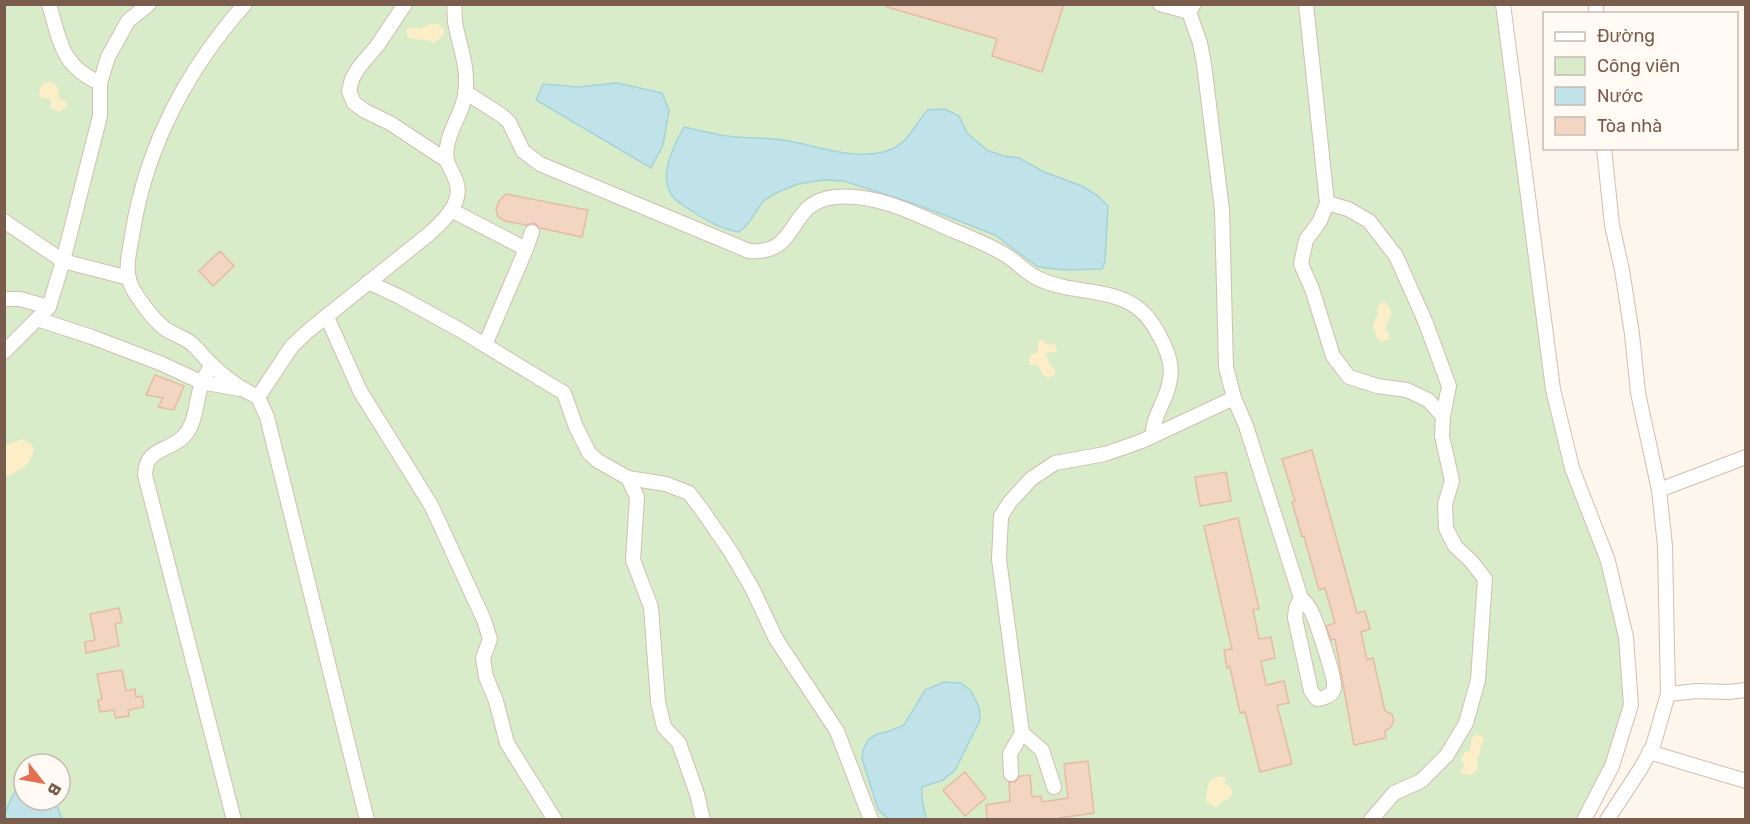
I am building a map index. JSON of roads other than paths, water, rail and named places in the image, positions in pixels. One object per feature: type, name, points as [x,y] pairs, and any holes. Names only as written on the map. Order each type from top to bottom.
[{"type":"street","points":[[49,4],[62,51],[73,67],[100,83]]},
{"type":"street","points":[[4,352],[49,307],[100,116],[100,83],[108,57],[128,21],[149,4]]},
{"type":"street","points":[[241,390],[190,343],[163,328],[133,291],[129,278],[129,256],[139,196],[165,124],[190,76],[225,26],[245,4]]},
{"type":"street","points":[[405,4],[377,46],[359,67],[352,79],[349,92],[354,103],[359,107],[390,123],[446,160]]},
{"type":"street","points":[[258,397],[292,346],[429,234],[445,220],[455,205],[458,193],[456,182],[446,160],[447,144],[463,106],[465,92],[464,54],[455,26],[454,4]]},
{"type":"street","points":[[1160,4],[1191,8],[1200,43],[1222,210],[1226,367],[1234,399],[1246,426],[1301,598],[1311,609],[1332,674],[1334,686],[1326,698],[1317,699],[1311,691],[1295,618],[1296,608],[1301,598]]},
{"type":"street","points":[[1306,4],[1327,203],[1320,221],[1306,240],[1302,264],[1333,356],[1349,377],[1377,386],[1407,390],[1428,400],[1443,416]]},
{"type":"street","points":[[1503,4],[1553,389],[1572,468],[1608,561],[1626,637],[1631,705],[1612,766],[1584,819]]},
{"type":"street","points":[[465,92],[509,122],[523,151],[540,165],[749,251],[759,252],[778,246],[806,209],[821,199],[838,197],[869,199],[908,211],[982,243],[1003,253],[1032,276],[1046,282],[1113,295],[1136,305],[1158,331],[1170,359],[1172,370],[1167,393],[1152,429],[1153,436]]},
{"type":"street","points":[[1604,150],[1612,225],[1623,280],[1638,393],[1659,490],[1665,546],[1668,694],[1649,752],[1607,819]]},
{"type":"street","points":[[1327,203],[1348,209],[1369,220],[1396,256],[1425,321],[1449,386],[1442,436],[1452,481],[1444,504],[1446,528],[1455,546],[1485,579],[1478,680],[1466,723],[1447,755],[1421,781],[1394,793],[1371,819]]},
{"type":"street","points":[[451,210],[526,249]]},
{"type":"street","points":[[4,221],[63,261],[129,278]]},
{"type":"street","points":[[485,345],[532,232]]},
{"type":"street","points":[[368,282],[400,297],[485,345],[564,393],[576,427],[589,453],[598,462],[628,478],[666,484],[689,493],[753,590],[776,639],[837,731],[871,819]]},
{"type":"street","points":[[4,299],[20,299],[49,307]]},
{"type":"street","points":[[327,316],[360,391],[431,505],[484,621],[490,639],[483,658],[484,668],[507,743],[555,819]]},
{"type":"street","points":[[37,318],[102,340],[201,382],[241,390],[258,397],[267,417],[276,450],[296,541],[367,819]]},
{"type":"street","points":[[212,365],[201,382],[189,430],[179,441],[151,454],[145,464],[145,475],[234,819]]},
{"type":"street","points":[[1011,774],[1010,754],[1023,733],[999,560],[1001,516],[1018,491],[1054,463],[1105,453],[1153,436],[1234,399]]},
{"type":"street","points":[[1659,490],[1746,457]]},
{"type":"street","points":[[628,478],[637,497],[633,560],[651,607],[658,702],[664,727],[679,743],[697,794],[703,819]]},
{"type":"street","points":[[1668,694],[1746,690]]},
{"type":"street","points":[[1023,733],[1042,750],[1054,787]]},
{"type":"street","points":[[1649,752],[1746,781]]},
{"type":"water","points":[[617,83],[662,93],[669,110],[663,145],[651,168],[536,100],[543,84],[578,87]]},
{"type":"water","points":[[945,109],[959,116],[967,133],[987,150],[1003,156],[1019,158],[1044,172],[1082,186],[1098,196],[1108,206],[1105,261],[1102,269],[1066,270],[1038,267],[995,235],[918,205],[844,181],[823,180],[798,184],[778,192],[764,200],[747,225],[739,232],[720,227],[703,218],[677,201],[668,189],[669,161],[684,127],[728,136],[776,139],[840,152],[869,154],[883,152],[901,144],[928,110]]},
{"type":"water","points":[[944,682],[961,683],[971,691],[979,707],[980,720],[955,770],[943,780],[922,787],[926,819],[888,819],[878,809],[862,759],[863,750],[868,740],[877,734],[904,725],[925,690]]},
{"type":"water","points":[[12,798],[12,812],[59,812],[62,819],[5,819]]}]
